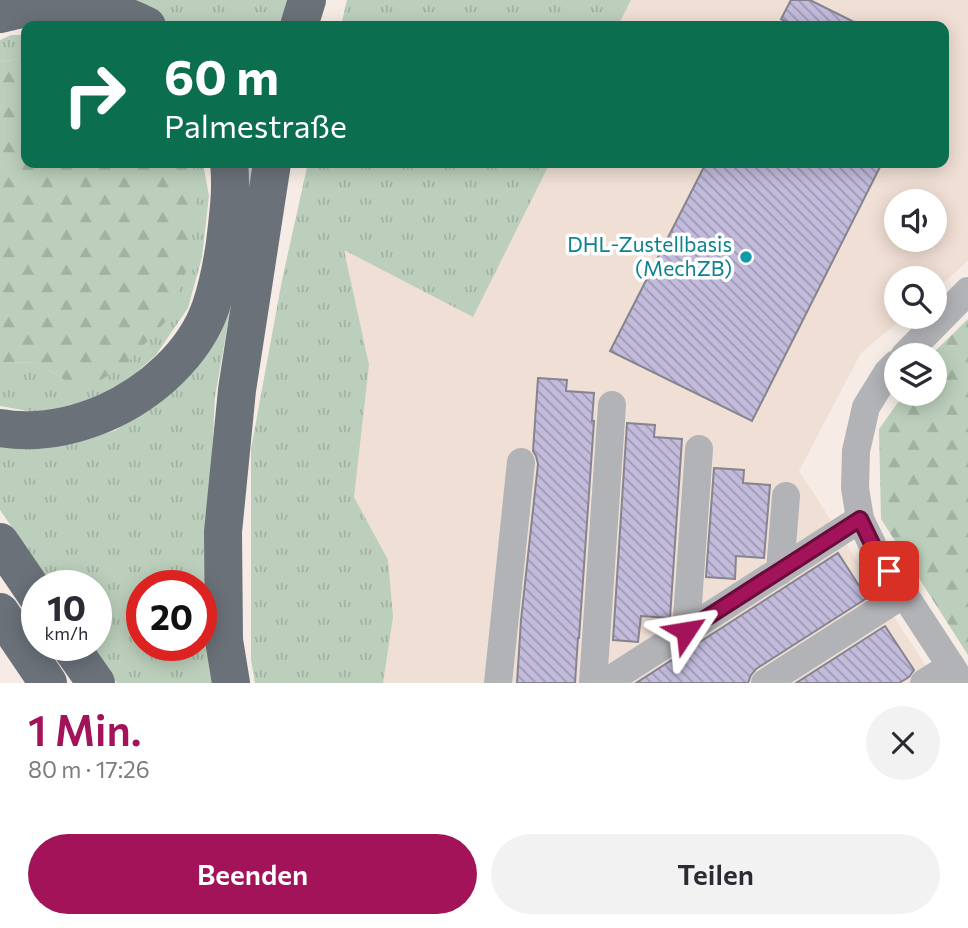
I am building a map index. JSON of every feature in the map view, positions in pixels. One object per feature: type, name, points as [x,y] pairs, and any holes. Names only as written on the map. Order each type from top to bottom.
[{"type":"highway","points":[[301,21],[307,0]]},
{"type":"highway","points":[[0,15],[41,4],[70,3],[99,6],[137,21]]},
{"type":"highway","points":[[0,428],[42,429],[66,426],[94,417],[126,403],[167,373],[193,341],[211,308],[221,271],[227,227],[229,168]]},
{"type":"highway","points":[[232,683],[224,640],[223,532],[237,390],[271,168]]},
{"type":"highway","points":[[0,542],[21,573]]},
{"type":"highway","points":[[0,612],[48,683]]},
{"type":"highway","points":[[81,661],[96,683]]},
{"type":"street","points":[[917,343],[968,291]]},
{"type":"street","points":[[884,378],[866,407],[856,451],[855,488],[860,519],[874,548],[956,674],[924,683]]},
{"type":"street","points":[[593,683],[612,405]]},
{"type":"street","points":[[686,631],[699,449]]},
{"type":"street","points":[[498,683],[522,462]]},
{"type":"street","points":[[780,571],[786,496]]},
{"type":"street","points":[[606,683],[860,519]]},
{"type":"street","points":[[765,683],[904,594]]},
{"type":"shaded area","points":[[631,0],[968,0],[968,261],[947,279],[947,266],[884,266],[884,329],[890,329],[861,353],[799,471],[937,683],[339,683],[344,249],[473,316],[547,168],[949,168],[949,21],[620,21]]},
{"type":"green space","points":[[121,0],[291,0],[285,21],[161,21],[148,11]]},
{"type":"green space","points":[[347,0],[631,0],[620,21],[342,21]]},
{"type":"green space","points":[[11,35],[21,35],[21,59],[0,62],[0,40]]},
{"type":"green space","points":[[21,59],[21,168],[187,168],[189,171],[196,208],[187,269],[165,322],[126,364],[95,384],[64,380],[39,363],[0,362],[0,62]]},
{"type":"green space","points":[[187,168],[204,168],[209,196],[202,257],[188,308],[156,355],[112,394],[39,413],[0,406],[0,362],[39,363],[64,380],[189,171]]},
{"type":"green space","points":[[243,168],[255,168],[215,397],[209,515],[212,570],[126,570],[126,661],[217,661],[217,649],[219,683],[117,683],[102,661],[112,661],[112,570],[42,570],[0,510],[0,443],[70,442],[114,431],[155,406],[191,371]]},
{"type":"green space","points":[[307,168],[548,168],[473,317],[344,250],[369,365],[354,497],[388,560],[393,617],[383,683],[255,683],[251,660],[251,449],[282,280]]},
{"type":"green space","points":[[968,319],[968,655],[881,519],[879,429],[895,406],[947,406],[947,343],[943,343]]},
{"type":"building","points":[[791,0],[810,0],[852,21],[785,21],[781,19]]},
{"type":"building","name":"DHL-Zustellbasis (MechZB)","points":[[703,168],[879,168],[752,421],[610,351]]},
{"type":"building","points":[[538,378],[567,380],[566,391],[594,393],[575,683],[517,683],[538,464],[533,451]]},
{"type":"building","points":[[627,423],[655,425],[654,437],[682,439],[670,618],[641,616],[638,642],[613,640]]},
{"type":"building","points":[[714,468],[744,470],[743,483],[770,485],[764,558],[736,556],[735,579],[706,577]]},
{"type":"building","points":[[838,553],[867,598],[756,669],[748,683],[636,683]]},
{"type":"building","points":[[885,626],[914,670],[909,677],[899,683],[796,683]]},
{"type":"place","name":"DHL-Zustellbasis (MechZB)","points":[[746,257]]},
{"type":"route","points":[[686,631],[860,519],[889,571]]}]
